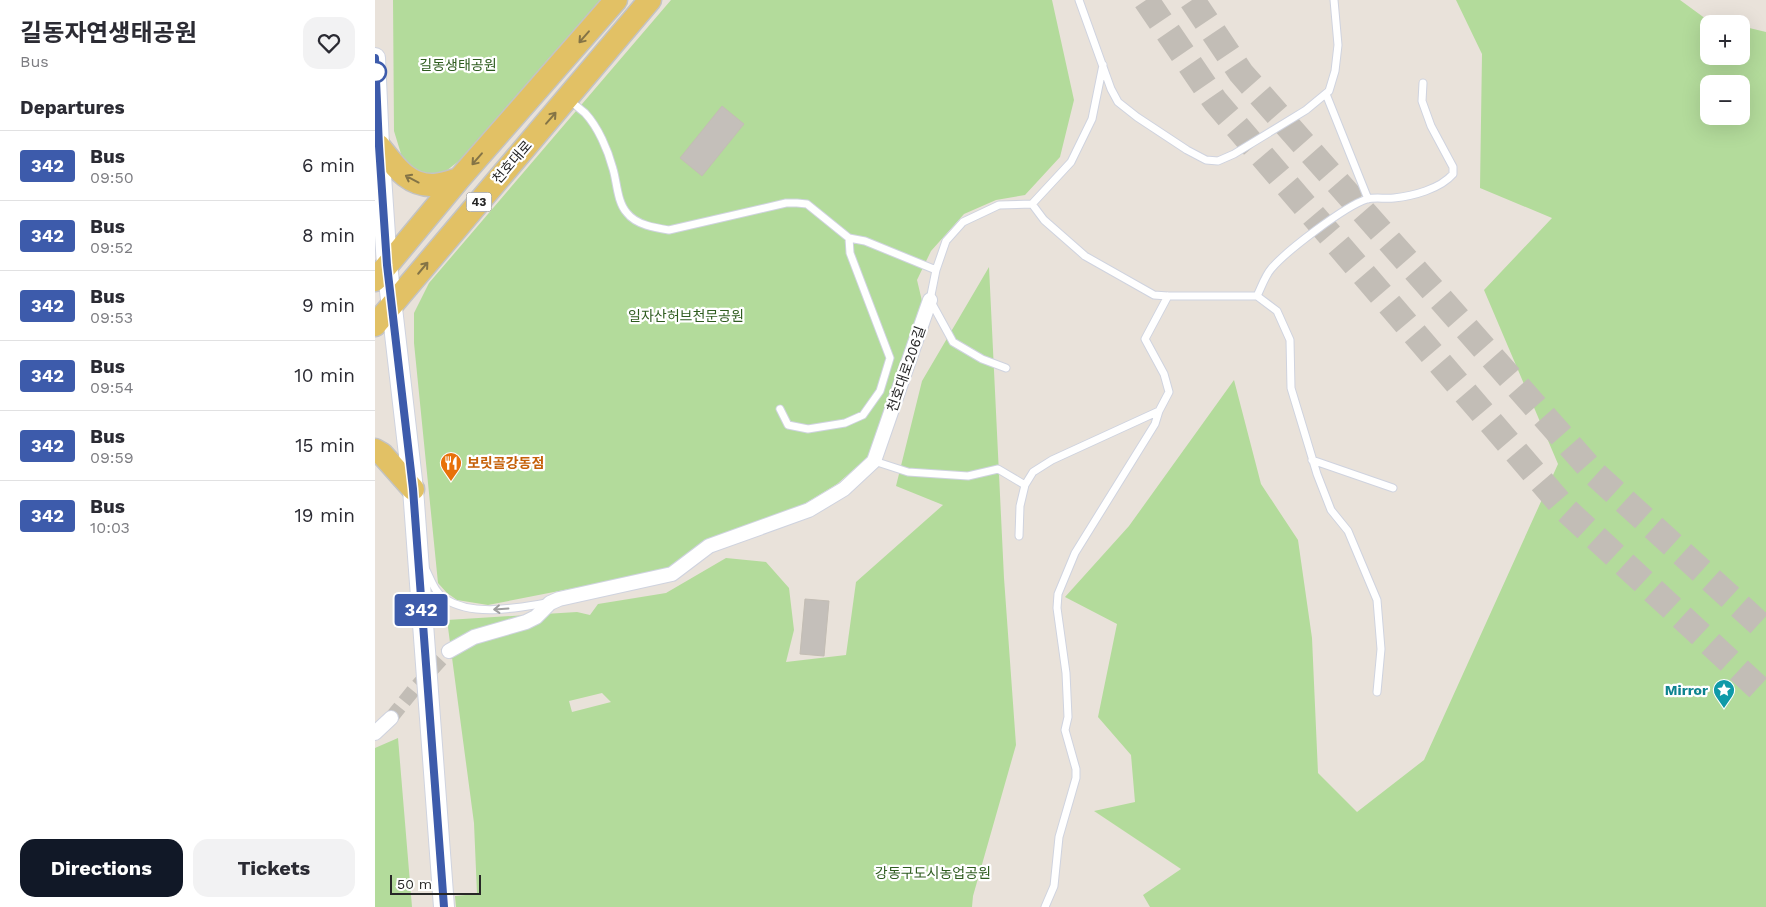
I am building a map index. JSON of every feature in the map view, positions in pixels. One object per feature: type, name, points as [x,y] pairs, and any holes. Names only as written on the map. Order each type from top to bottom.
[{"type":"main road","name":"천호대로","points":[[381,272],[459,179],[616,0]]},
{"type":"main road","name":"천호대로","points":[[375,325],[650,0]]},
{"type":"main road","points":[[375,58],[379,146],[381,272],[391,305],[413,489],[444,907]]},
{"type":"main road","points":[[379,146],[400,172],[417,183],[435,185],[459,179]]},
{"type":"main road","points":[[375,450],[382,454],[413,489]]},
{"type":"street","name":"천호대로206길","points":[[449,651],[474,637],[526,622],[536,617],[550,603],[559,598],[672,574],[709,546],[809,510],[844,489],[874,461],[930,300]]},
{"type":"street","points":[[375,733],[391,718]]},
{"type":"lane","points":[[1079,0],[1118,102],[1187,150],[1206,160],[1218,161],[1306,110],[1329,91],[1335,71],[1338,45],[1334,0]]},
{"type":"lane","points":[[1103,66],[1092,119],[1071,162],[1032,204],[1044,220],[1085,256],[1154,295],[1257,296],[1277,310],[1290,340],[1291,388],[1313,460],[1331,510],[1348,531],[1377,600],[1381,649],[1377,692]]},
{"type":"lane","points":[[1257,296],[1270,270],[1285,255],[1347,209],[1368,199],[1394,198],[1422,192],[1446,182],[1453,174],[1453,167],[1431,126],[1422,102],[1423,83]]},
{"type":"lane","points":[[1326,94],[1368,199]]},
{"type":"lane","points":[[568,99],[585,114],[599,134],[613,167],[622,206],[633,219],[651,227],[669,230],[786,203],[807,204],[849,238],[865,241],[936,270]]},
{"type":"lane","name":"천호대로206길","points":[[930,300],[936,270],[946,241],[963,222],[999,205],[1032,204]]},
{"type":"lane","points":[[780,409],[788,426],[808,429],[845,424],[863,415],[880,391],[890,358],[850,253],[849,238]]},
{"type":"lane","points":[[1045,907],[1054,886],[1059,837],[1076,769],[1065,730],[1068,717],[1066,673],[1057,608],[1058,594],[1075,553],[1155,424],[1159,411],[1169,392],[1164,374],[1145,340],[1168,296]]},
{"type":"lane","points":[[930,300],[953,342],[982,359],[1006,368]]},
{"type":"lane","points":[[1019,536],[1020,506],[1025,485],[1033,472],[1052,460],[1159,411]]},
{"type":"lane","points":[[1313,460],[1393,488]]},
{"type":"lane","points":[[874,461],[908,472],[968,476],[998,469],[1025,485]]},
{"type":"lane","points":[[417,554],[436,590],[444,598],[461,606],[485,610],[550,603]]},
{"type":"green space","name":"길동생태공원","points":[[393,0],[602,0],[549,58],[464,157],[437,178],[405,167],[394,131]]},
{"type":"green space","name":"일자산허브천문공원","points":[[671,0],[1052,0],[1074,100],[1060,157],[1025,195],[996,200],[964,214],[931,251],[917,280],[922,301],[868,457],[837,484],[804,504],[666,570],[488,605],[457,600],[438,583],[414,343],[414,313],[429,283]]},
{"type":"green space","points":[[1456,0],[1680,0],[1701,15],[1700,65],[1750,65],[1750,28],[1766,32],[1766,907],[1150,907],[1143,895],[1181,869],[1094,811],[1135,802],[1131,755],[1098,717],[1117,624],[1065,597],[1129,526],[1234,380],[1261,484],[1298,540],[1312,638],[1318,773],[1357,812],[1424,760],[1558,464],[1484,290],[1552,218],[1480,188],[1482,54]]},
{"type":"green space","name":"강동구도시농업공원","points":[[989,267],[1004,578],[1016,745],[973,896],[972,907],[456,907],[455,896],[477,894],[474,823],[447,620],[577,612],[590,615],[598,604],[666,593],[726,558],[766,562],[789,588],[794,630],[786,662],[846,655],[856,582],[943,505],[896,486],[922,381]],"holes":[[[602,693],[611,702],[572,712],[569,701]]]},
{"type":"green space","points":[[398,738],[412,907],[375,907],[375,748]]},
{"type":"building","points":[[722,106],[744,124],[702,176],[680,158]]},
{"type":"building","points":[[805,599],[829,601],[824,656],[800,654]]},
{"type":"tunnel","points":[[1146,0],[1215,101],[1566,510],[1766,695]]},
{"type":"tunnel","points":[[1192,0],[1241,73],[1595,474],[1766,630]]},
{"type":"tunnel","points":[[391,718],[449,651]]},
{"type":"bus line","name":"342","points":[[375,58],[387,265],[413,489],[444,907]]},
{"type":"place","name":"보릿골강동점","points":[[451,482]]},
{"type":"place","name":"Mirror","points":[[1724,709]]}]
